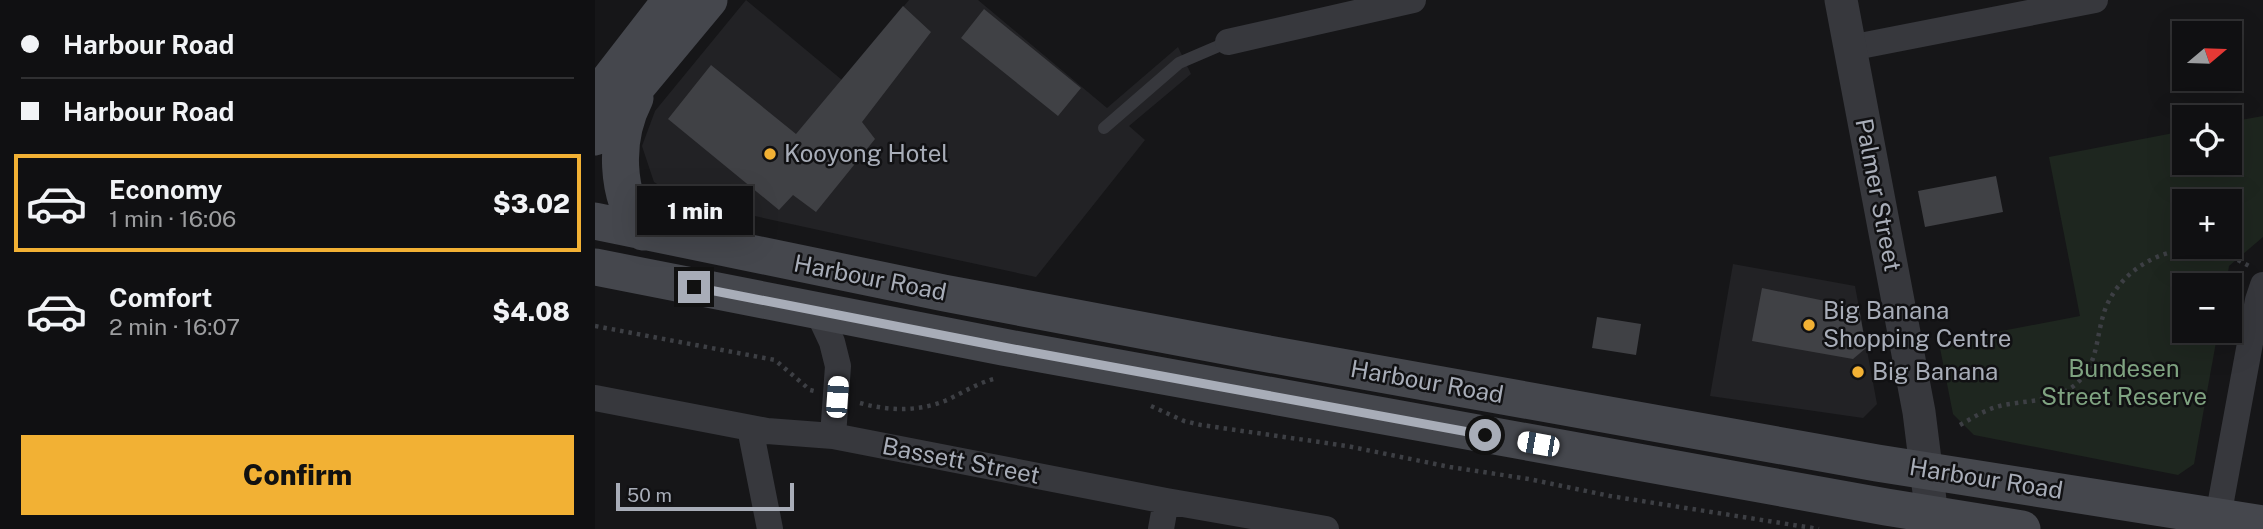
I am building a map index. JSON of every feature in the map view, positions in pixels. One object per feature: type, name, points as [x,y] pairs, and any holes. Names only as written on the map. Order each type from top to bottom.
[{"type":"main road","points":[[595,137],[709,0]]},
{"type":"main road","points":[[595,55],[627,37],[669,3]]},
{"type":"main road","points":[[595,98],[669,3]]},
{"type":"main road","points":[[643,232],[629,212],[624,198],[621,146],[625,120],[650,71]]},
{"type":"main road","name":"Harbour Road","points":[[595,221],[944,293],[1238,348],[1863,460],[2263,524]]},
{"type":"main road","name":"Harbour Road","points":[[595,267],[818,312],[1932,522],[2022,529]]},
{"type":"street","points":[[1228,42],[1413,0]]},
{"type":"street","name":"Palmer Street","points":[[1841,0],[1919,412],[1932,522]]},
{"type":"street","points":[[1850,48],[2095,0]]},
{"type":"street","points":[[2218,517],[2260,278]]},
{"type":"street","points":[[818,312],[837,359],[833,436]]},
{"type":"street","name":"Bassett Street","points":[[595,398],[776,433],[833,436],[1166,501],[1326,529]]},
{"type":"street","points":[[750,428],[770,529]]},
{"type":"street","points":[[1161,529],[1166,501]]},
{"type":"lane","points":[[1104,128],[1178,63],[1228,42]]},
{"type":"path","points":[[1960,425],[2001,405],[2044,400],[2074,385],[2094,361],[2106,308],[2116,289],[2148,260],[2168,253],[2193,250],[2215,252],[2232,257],[2260,278]]},
{"type":"path","points":[[595,326],[775,360],[810,390],[824,393]]},
{"type":"path","points":[[850,401],[877,408],[923,408],[999,378]]},
{"type":"path","points":[[1146,404],[1184,421],[1201,425],[1346,446],[1610,496],[1819,529]]},
{"type":"shaded area","points":[[746,0],[842,80],[909,0],[978,0],[1107,108],[1178,47],[1191,74],[1129,126],[1145,140],[1036,277],[685,201],[654,182],[642,146],[655,111]]},
{"type":"shaded area","points":[[1733,264],[1855,286],[1877,404],[1863,418],[1710,396]]},
{"type":"green space","name":"Bundesen Street Reserve","points":[[2263,116],[2263,237],[2242,255],[2242,189],[2172,189],[2172,259],[2237,259],[2229,266],[2228,273],[2172,273],[2172,343],[2216,343],[2194,464],[2178,475],[1974,435],[1953,414],[1939,343],[2080,316],[2049,157],[2172,133],[2172,175],[2242,175],[2242,120]]},
{"type":"building","points":[[903,6],[931,32],[862,122],[875,139],[816,212],[793,195],[779,210],[668,119],[711,65],[796,134]]},
{"type":"building","points":[[984,9],[1081,88],[1058,116],[961,38]]},
{"type":"building","points":[[1996,176],[2003,212],[1925,227],[1918,191]]},
{"type":"building","name":"Big Banana Shopping Centre","points":[[1762,288],[1859,308],[1866,348],[1853,359],[1752,341]]},
{"type":"building","points":[[1597,317],[1641,324],[1636,355],[1592,348]]},
{"type":"place","name":"Kooyong Hotel","points":[[770,154]]},
{"type":"place","name":"Big Banana Shopping Centre","points":[[1809,325]]},
{"type":"place","name":"Big Banana","points":[[1858,372]]},
{"type":"route","points":[[694,287],[1003,347],[1485,435]]}]
